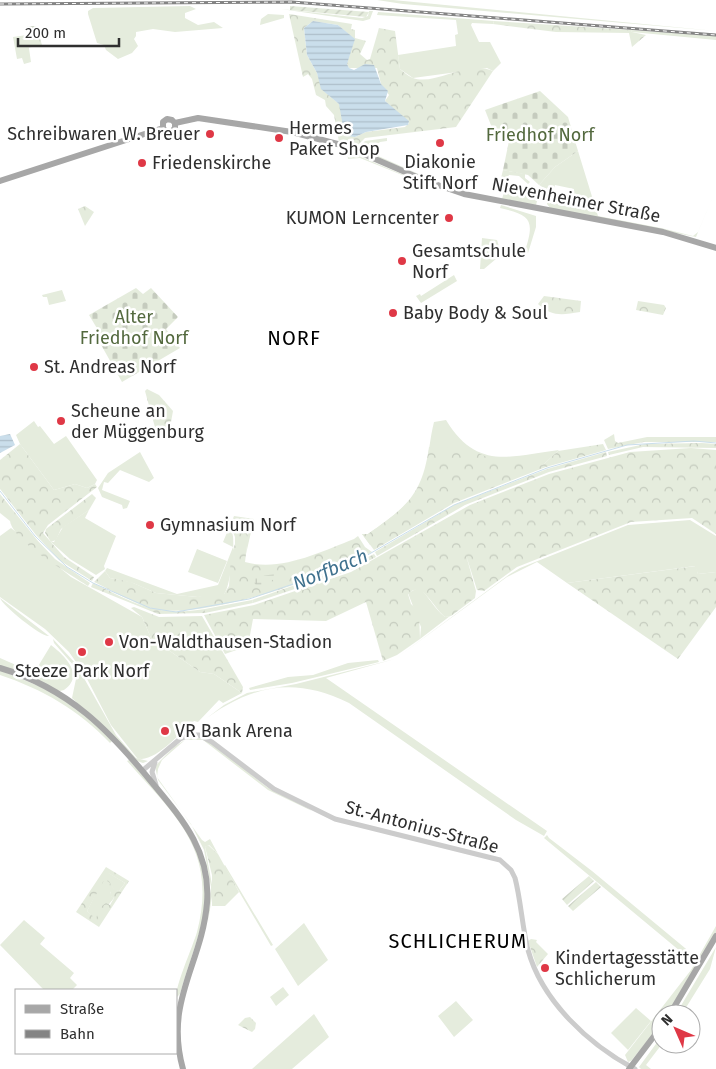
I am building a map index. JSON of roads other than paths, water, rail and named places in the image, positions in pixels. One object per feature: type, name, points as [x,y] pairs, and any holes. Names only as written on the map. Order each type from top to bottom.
[{"type":"main road","name":"Nievenheimer Straße","points":[[0,181],[163,128],[171,132],[175,128],[175,123],[198,118],[292,132],[347,147],[426,181],[449,187],[459,192],[663,232],[716,248]]},
{"type":"main road","points":[[0,668],[48,687],[87,713],[158,790],[190,831],[200,852],[206,874],[207,895],[204,921],[179,1007],[178,1042],[183,1069]]},
{"type":"main road","points":[[676,1004],[716,936]]},
{"type":"main road","points":[[632,1068],[651,1042]]},
{"type":"street","name":"St.-Antonius-Straße","points":[[142,771],[183,738],[193,735],[202,736],[264,783],[308,807],[348,824],[492,857],[505,864],[516,881],[526,940],[541,982],[555,1003],[570,1020],[619,1060],[632,1068]]},
{"type":"street","points":[[157,759],[152,772],[158,790]]},
{"type":"water","points":[[313,21],[338,25],[355,39],[347,64],[349,68],[354,70],[365,64],[374,65],[381,84],[388,91],[385,101],[409,121],[408,125],[366,132],[355,137],[348,136],[344,132],[339,104],[321,89],[317,73],[307,55],[304,28]]},
{"type":"water","points":[[10,434],[15,445],[0,453],[0,436]]},
{"type":"waterway","name":"Norfbach","points":[[0,491],[35,536],[67,567],[93,583],[150,608],[176,612],[249,599],[352,564],[454,505],[547,468],[627,445],[694,441],[716,443]]},
{"type":"railway","points":[[0,4],[292,2],[716,35]]},
{"type":"place","name":"Schreibwaren W. Breuer","points":[[210,134]]},
{"type":"place","name":"Hermes Paket Shop","points":[[279,138]]},
{"type":"place","name":"Diakonie Stift Norf","points":[[440,143]]},
{"type":"place","name":"Friedenskirche","points":[[142,163]]},
{"type":"place","name":"KUMON Lerncenter","points":[[449,218]]},
{"type":"place","name":"Gesamtschule Norf","points":[[402,261]]},
{"type":"place","name":"Baby Body & Soul","points":[[393,313]]},
{"type":"place","name":"St. Andreas Norf","points":[[34,367]]},
{"type":"place","name":"Scheune an der Müggenburg","points":[[61,421]]},
{"type":"place","name":"Gymnasium Norf","points":[[150,525]]},
{"type":"place","name":"Von-Waldthausen-Stadion","points":[[109,642]]},
{"type":"place","name":"Steeze Park Norf","points":[[82,652]]},
{"type":"place","name":"VR Bank Arena","points":[[165,731]]},
{"type":"place","name":"Kindertagesstätte Schlicherum","points":[[545,968]]},
{"type":"district","name":"NORF","points":[[294,338]]},
{"type":"district","name":"SCHLICHERUM","points":[[458,941]]},
{"type":"park label","name":"Friedhof Norf","points":[[540,135]]},
{"type":"park label","name":"Alter Friedhof Norf","points":[[134,327]]}]
